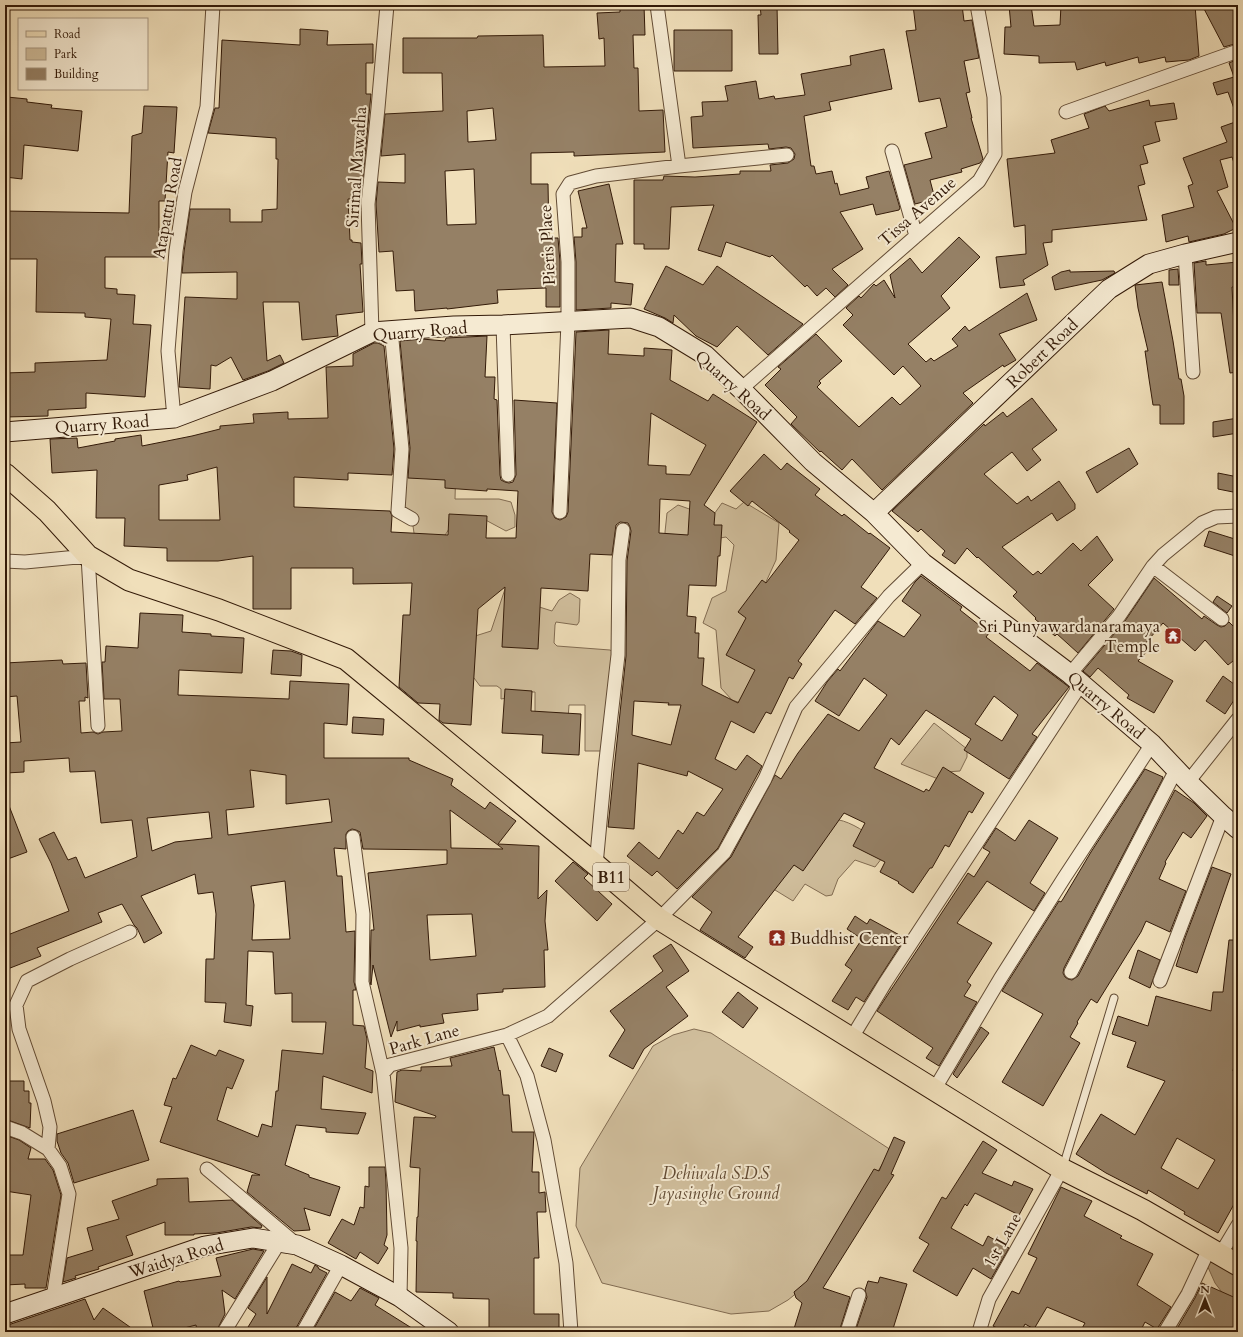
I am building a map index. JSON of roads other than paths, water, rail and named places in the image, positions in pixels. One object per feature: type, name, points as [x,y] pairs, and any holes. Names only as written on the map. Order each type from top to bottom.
[{"type":"main road","name":"B11","points":[[5,474],[47,510],[88,556],[128,580],[241,618],[346,659],[596,865],[659,919],[1062,1169],[1144,1210],[1238,1265]]},
{"type":"street","name":"Atapattu Road","points":[[174,418],[168,351],[176,251],[185,192],[207,107],[213,5]]},
{"type":"street","name":"Sirimal Mawatha","points":[[372,332],[368,204],[387,5]]},
{"type":"street","points":[[657,5],[679,166]]},
{"type":"street","name":"Tissa Avenue","points":[[741,388],[979,181],[995,154],[994,97],[977,5]]},
{"type":"street","points":[[1066,112],[1238,51]]},
{"type":"street","points":[[892,151],[916,236]]},
{"type":"street","name":"Pieris Place","points":[[560,512],[568,322],[568,262],[563,194],[570,183],[596,176],[787,155]]},
{"type":"street","name":"Robert Road","points":[[874,513],[1109,289],[1149,264],[1238,242]]},
{"type":"street","points":[[1185,254],[1193,372]]},
{"type":"street","name":"Quarry Road","points":[[5,432],[174,418],[272,381],[372,332],[454,326],[503,325],[631,318],[659,327],[705,355],[741,388],[813,462],[874,513],[923,562],[1075,679],[1152,744],[1182,776],[1238,829]]},
{"type":"street","points":[[503,325],[508,475]]},
{"type":"street","points":[[372,332],[392,340],[402,449],[398,511],[412,519]]},
{"type":"street","points":[[851,1039],[1075,679],[1153,566],[1178,542],[1202,523],[1216,517],[1238,516]]},
{"type":"street","points":[[596,865],[618,655],[619,560],[623,530]]},
{"type":"street","points":[[5,561],[25,562],[88,556],[98,726]]},
{"type":"street","name":"Park Lane","points":[[400,1297],[401,1248],[383,1073],[390,1065],[507,1035],[548,1016],[659,919],[724,853],[765,779],[796,707],[889,596],[923,562]]},
{"type":"street","points":[[1153,566],[1222,619]]},
{"type":"street","points":[[1071,972],[1182,776],[1238,719]]},
{"type":"street","points":[[934,1090],[1009,965],[1152,744]]},
{"type":"street","points":[[1160,981],[1223,816]]},
{"type":"street","points":[[353,837],[363,914],[362,982],[383,1073]]},
{"type":"street","points":[[48,1149],[50,1127],[44,1101],[19,1029],[16,1005],[27,981],[70,959],[130,932]]},
{"type":"street","points":[[507,1035],[527,1076],[544,1140],[566,1263],[571,1332]]},
{"type":"street","points":[[5,1127],[22,1133],[48,1149],[60,1166],[68,1194],[53,1298]]},
{"type":"street","name":"1st Lane","points":[[979,1332],[990,1299],[1062,1169]]},
{"type":"street","points":[[207,1170],[289,1243],[224,1332]]},
{"type":"street","points":[[1165,1332],[1214,1252],[1238,1225]]},
{"type":"street","name":"Waidya Road","points":[[5,1314],[205,1246],[253,1238],[289,1243],[341,1266],[400,1297],[449,1332]]},
{"type":"street","points":[[302,1332],[341,1266]]},
{"type":"street","points":[[847,1332],[859,1295]]},
{"type":"lane","points":[[1062,1169],[1114,998]]},
{"type":"place","name":"Sri Punyawardanaramaya Temple","points":[[1173,636]]},
{"type":"place","name":"Buddhist Center","points":[[777,938]]},
{"type":"park label","name":"Dehiwala S.D.S Jayasinghe Ground","points":[[716,1183]]}]
